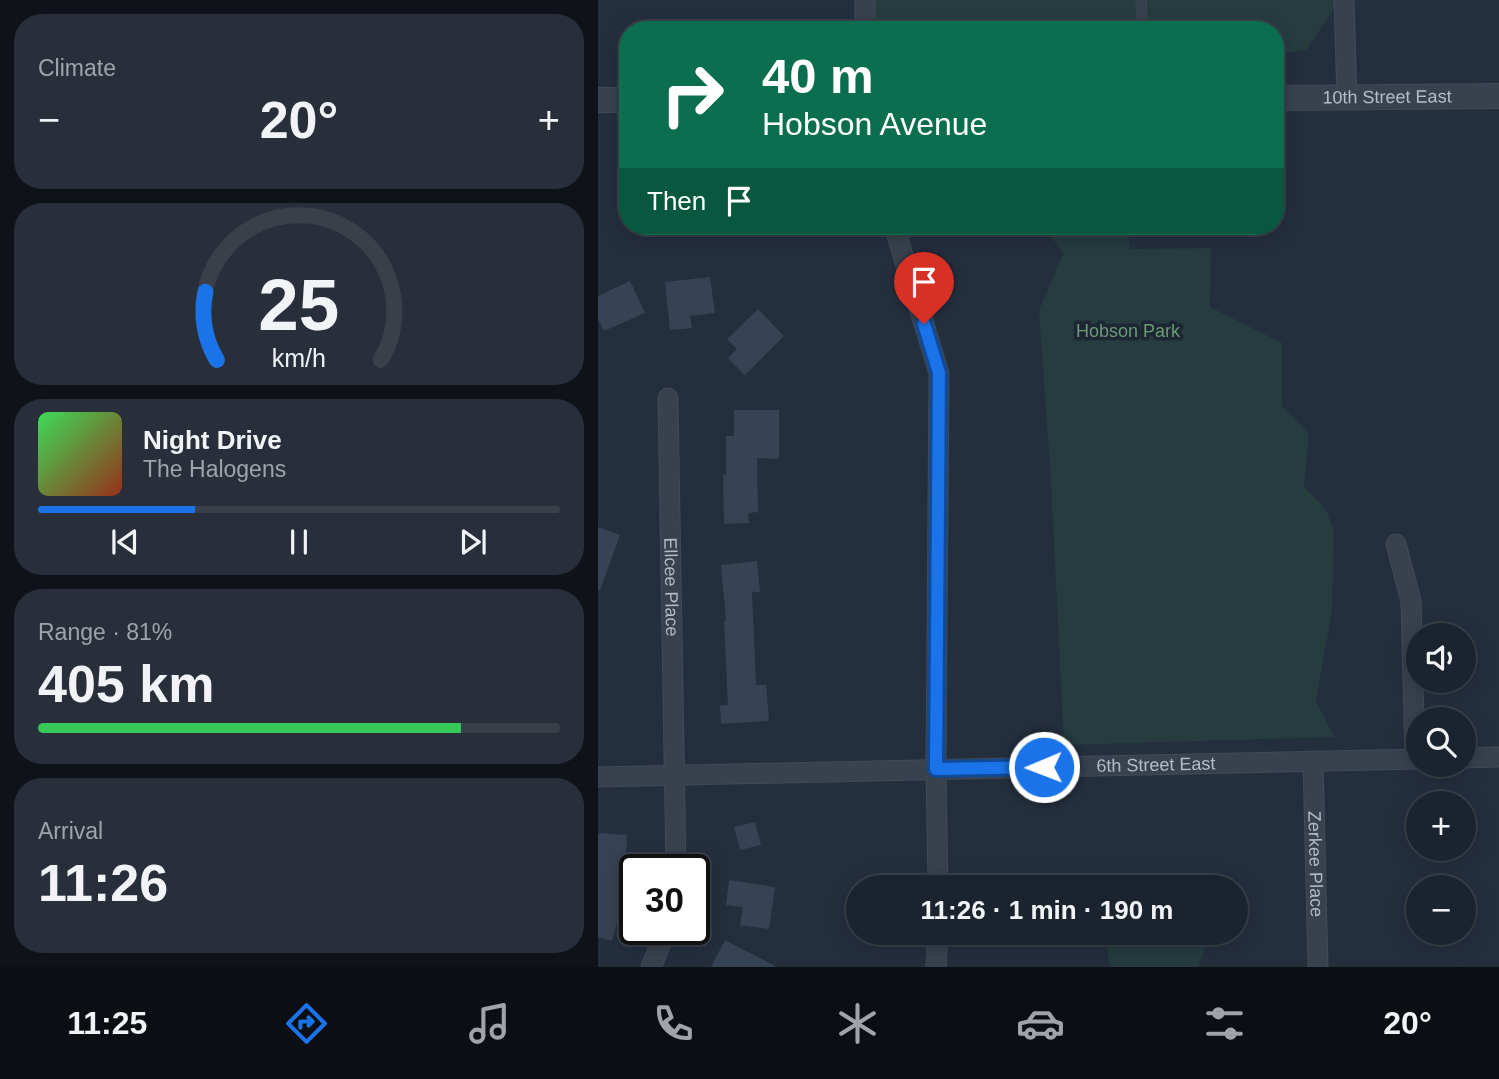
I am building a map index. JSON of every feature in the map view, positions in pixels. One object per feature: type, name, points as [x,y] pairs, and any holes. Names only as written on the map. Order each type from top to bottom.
[{"type":"street","points":[[865,0],[865,21]]},
{"type":"street","points":[[1344,0],[1347,98]]},
{"type":"street","name":"10th Street East","points":[[1284,98],[1499,96]]},
{"type":"street","points":[[598,100],[619,100]]},
{"type":"street","points":[[897,235],[939,373],[938,875]]},
{"type":"street","name":"Ellcee Place","points":[[668,398],[676,854]]},
{"type":"street","points":[[1397,544],[1411,601],[1415,707]]},
{"type":"street","points":[[1476,758],[1499,757]]},
{"type":"street","name":"6th Street East","points":[[598,777],[1406,759]]},
{"type":"street","name":"Zerkee Place","points":[[1313,761],[1318,967]]},
{"type":"street","points":[[651,967],[660,945]]},
{"type":"street","points":[[936,967],[937,945]]},
{"type":"lane","points":[[1142,0],[1143,21]]},
{"type":"green space","points":[[866,0],[1340,0],[1307,49],[1284,54],[1284,21],[866,21]]},
{"type":"green space","name":"Hobson Park","points":[[1050,235],[1129,235],[1129,249],[1211,248],[1210,307],[1282,343],[1282,406],[1309,433],[1304,487],[1326,509],[1334,531],[1332,610],[1316,701],[1334,737],[1064,745],[1051,482],[1039,310],[1063,254]]},
{"type":"green space","points":[[1107,945],[1204,945],[1198,967],[1110,967]]},
{"type":"building","points":[[710,277],[715,313],[690,316],[692,328],[670,330],[665,282]]},
{"type":"building","points":[[630,281],[645,313],[604,331],[598,319],[598,296]]},
{"type":"building","points":[[758,309],[784,336],[745,375],[728,358],[737,349],[727,339]]},
{"type":"building","points":[[734,410],[779,410],[779,459],[757,458],[758,512],[748,513],[749,523],[724,524],[723,475],[726,475],[726,436],[734,436]]},
{"type":"building","points":[[598,527],[620,535],[600,590],[598,590]]},
{"type":"building","points":[[757,561],[760,592],[752,592],[756,685],[766,685],[769,721],[721,724],[720,706],[728,705],[726,621],[721,565]]},
{"type":"building","points":[[755,822],[761,845],[740,850],[734,827]]},
{"type":"building","points":[[598,833],[627,835],[626,854],[619,854],[619,915],[612,941],[598,937]]},
{"type":"building","points":[[729,880],[775,887],[769,929],[740,925],[743,907],[726,905]]},
{"type":"building","points":[[725,940],[746,951],[777,967],[711,967]]},
{"type":"route","points":[[924,324],[939,373],[936,769],[1044,767]]}]
